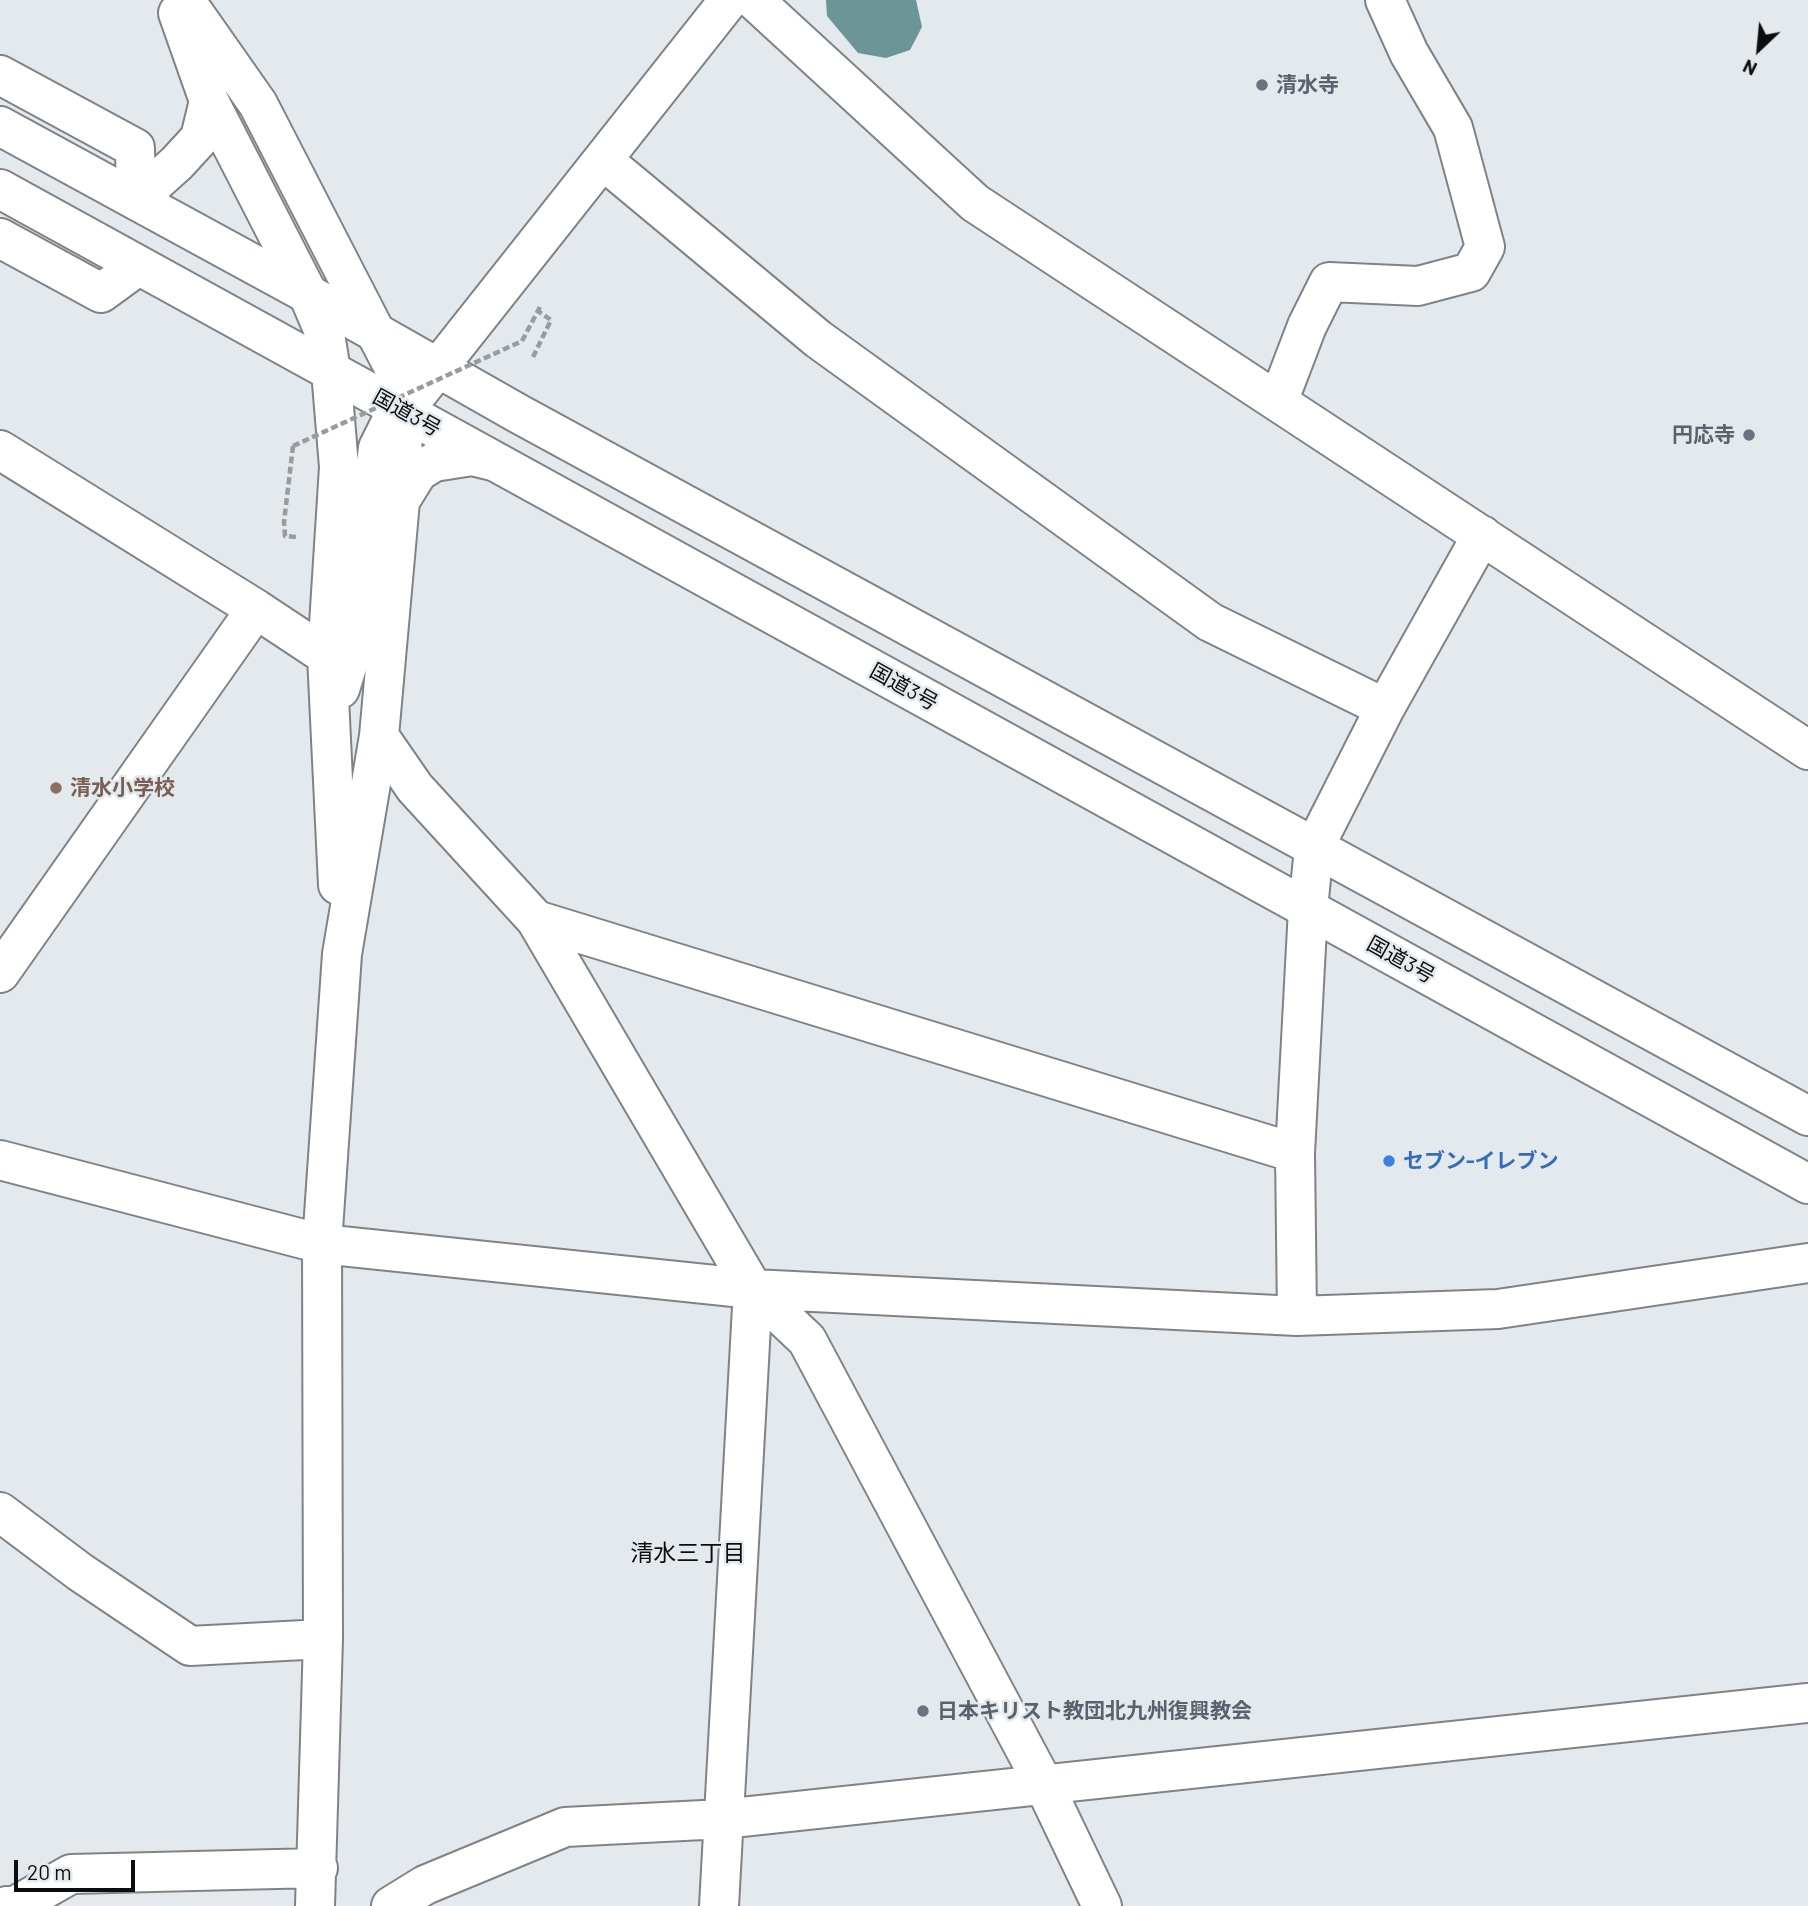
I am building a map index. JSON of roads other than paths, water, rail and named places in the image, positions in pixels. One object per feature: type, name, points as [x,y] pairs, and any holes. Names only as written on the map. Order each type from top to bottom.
[{"type":"main road","points":[[173,0],[209,101],[308,294],[325,334],[339,467],[327,656],[342,954]]},
{"type":"main road","points":[[185,0],[258,104],[396,372],[404,411],[400,501],[379,736],[342,954],[322,1244],[323,1639],[315,1906]]},
{"type":"main road","points":[[329,721],[364,612],[378,448],[389,425],[404,411],[604,161],[729,0]]},
{"type":"main road","points":[[754,0],[975,203],[1808,750]]},
{"type":"main road","points":[[1278,402],[1307,326],[1329,282],[1418,286],[1471,272],[1485,247],[1453,128],[1409,53],[1385,0]]},
{"type":"main road","points":[[0,75],[135,148],[136,200]]},
{"type":"main road","points":[[136,200],[200,138],[209,101]]},
{"type":"main road","points":[[0,126],[308,294],[490,398],[1808,1116]]},
{"type":"main road","points":[[604,161],[818,339],[1210,622],[1385,708]]},
{"type":"main road","name":"国道3号","points":[[0,189],[1808,1184]]},
{"type":"main road","points":[[0,238],[101,293],[138,266]]},
{"type":"main road","points":[[404,411],[445,391],[490,398]]},
{"type":"main road","points":[[0,450],[327,656]]},
{"type":"main road","points":[[400,501],[418,472],[434,462],[472,456],[493,461]]},
{"type":"main road","points":[[1297,1316],[1295,1153],[1308,909],[1314,848],[1385,708],[1482,535]]},
{"type":"main road","points":[[0,973],[256,609]]},
{"type":"main road","points":[[379,736],[415,788],[536,920],[753,1289],[807,1340],[1044,1785],[1102,1906]]},
{"type":"main road","points":[[536,920],[1295,1153]]},
{"type":"main road","points":[[0,1160],[322,1244],[753,1289],[1297,1316],[1499,1309],[1808,1263]]},
{"type":"main road","points":[[719,1906],[753,1289]]},
{"type":"main road","points":[[0,1512],[80,1572],[190,1646],[323,1639]]},
{"type":"main road","points":[[391,1906],[425,1885],[565,1827],[723,1819],[1808,1703]]},
{"type":"main road","points":[[7,1906],[15,1906],[71,1874],[318,1868]]},
{"type":"water","points":[[826,0],[916,0],[922,27],[910,50],[886,58],[858,53],[827,16]]},
{"type":"place","name":"清水寺","points":[[1262,85]]},
{"type":"place","name":"円応寺","points":[[1749,435]]},
{"type":"place","name":"清水小学校","points":[[56,788]]},
{"type":"place","name":"セブン-イレブン","points":[[1389,1161]]},
{"type":"place","name":"日本キリスト教団北九州復興教会","points":[[923,1711]]},
{"type":"district","name":"清水三丁目","points":[[688,1553]]}]
